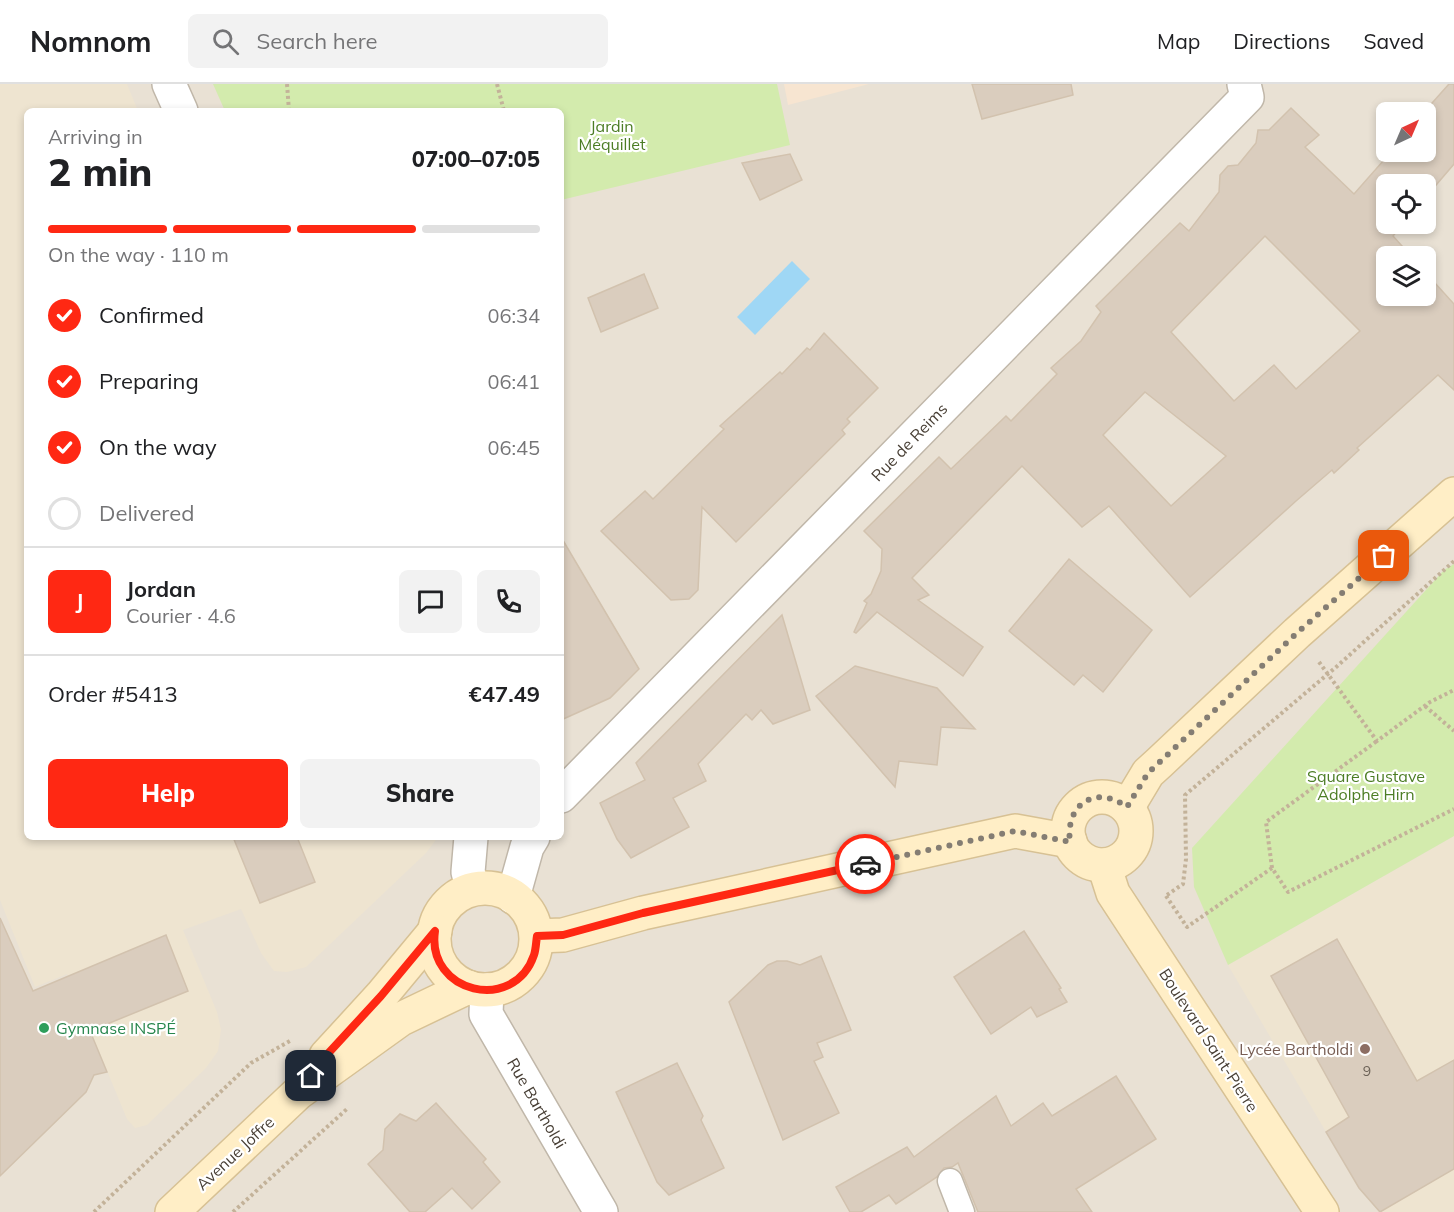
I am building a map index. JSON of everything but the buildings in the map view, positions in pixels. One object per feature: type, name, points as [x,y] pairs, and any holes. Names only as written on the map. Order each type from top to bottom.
[{"type":"street","points":[[169,84],[180,108]]},
{"type":"street","name":"Rue de Reims","points":[[564,793],[1247,97],[1244,84]]},
{"type":"street","points":[[1127,807],[1148,773],[1297,633],[1454,494]]},
{"type":"street","points":[[1095,797],[1107,797],[1127,807],[1136,827],[1136,838],[1132,849],[1124,857],[1104,865],[1083,858],[1075,851],[1070,842],[1068,830],[1075,810],[1084,802],[1095,797]]},
{"type":"street","points":[[537,936],[563,935],[643,913],[1015,831],[1070,842]]},
{"type":"street","points":[[471,840],[468,872],[473,888]]},
{"type":"street","points":[[513,897],[527,847],[531,840]]},
{"type":"street","name":"Boulevard Saint-Pierre","points":[[1104,865],[1113,893],[1322,1212]]},
{"type":"street","points":[[473,888],[491,888],[508,893],[513,897],[523,904],[532,919],[537,936],[534,954],[526,970],[513,982],[496,989],[478,988],[447,974],[437,959],[433,941],[436,923],[444,908],[457,896],[473,888]]},
{"type":"street","name":"Avenue Joffre","points":[[298,1093],[323,1059],[381,996],[435,931]]},
{"type":"street","name":"Avenue Joffre","points":[[172,1212],[298,1093],[401,1019],[478,988]]},
{"type":"street","name":"Rue Bartholdi","points":[[478,988],[486,1014],[601,1212]]},
{"type":"lane","points":[[950,1181],[962,1212]]},
{"type":"path","points":[[287,84],[289,108]]},
{"type":"path","points":[[497,84],[503,108]]},
{"type":"path","points":[[1131,919],[1183,884],[1186,859],[1185,795],[1328,675],[1454,561]]},
{"type":"path","points":[[1297,633],[1377,741]]},
{"type":"path","points":[[1454,690],[1425,706],[1266,822],[1272,868],[1288,892],[1454,809]]},
{"type":"path","points":[[1425,706],[1454,731]]},
{"type":"path","points":[[1167,895],[1187,927],[1272,868]]},
{"type":"path","points":[[94,1212],[251,1063],[297,1039]]},
{"type":"shaded area","points":[[0,84],[1454,84],[1454,1212],[0,1212]]},
{"type":"shaded area","points":[[0,84],[127,84],[137,108],[24,108],[24,840],[436,840],[426,853],[306,967],[287,972],[274,971],[261,953],[241,909],[183,930],[217,1012],[221,1030],[218,1051],[206,1068],[147,1125],[135,1128],[127,1119],[67,974],[35,987],[0,900]]},
{"type":"shaded area","points":[[784,84],[869,84],[788,105]]},
{"type":"shaded area","name":"Lycée Bartholdi","points":[[1454,836],[1454,1212],[1380,1212],[1359,1188],[1228,965]]},
{"type":"green space","name":"Jardin Méquillet","points":[[213,84],[777,84],[790,145],[564,199],[564,108],[224,108]]},
{"type":"green space","name":"Square Gustave Adolphe Hirn","points":[[1454,564],[1454,836],[1228,965],[1194,887],[1192,848],[1444,570]]},
{"type":"water","points":[[792,261],[810,279],[755,335],[737,317]]},
{"type":"way so far","points":[[865,864],[1015,831],[1070,842],[1068,830],[1075,810],[1084,802],[1095,797],[1107,797],[1127,807],[1148,773],[1297,633],[1384,556]]},
{"type":"place","name":"Gymnase INSPÉ","points":[[44,1028]]},
{"type":"place","name":"Lycée Bartholdi","points":[[1365,1049]]},
{"type":"route","points":[[311,1076],[323,1059],[381,996],[435,931],[433,941],[437,959],[447,974],[468,987],[478,990],[496,989],[513,982],[526,970],[534,954],[537,936],[563,935],[643,913],[865,864]]}]
